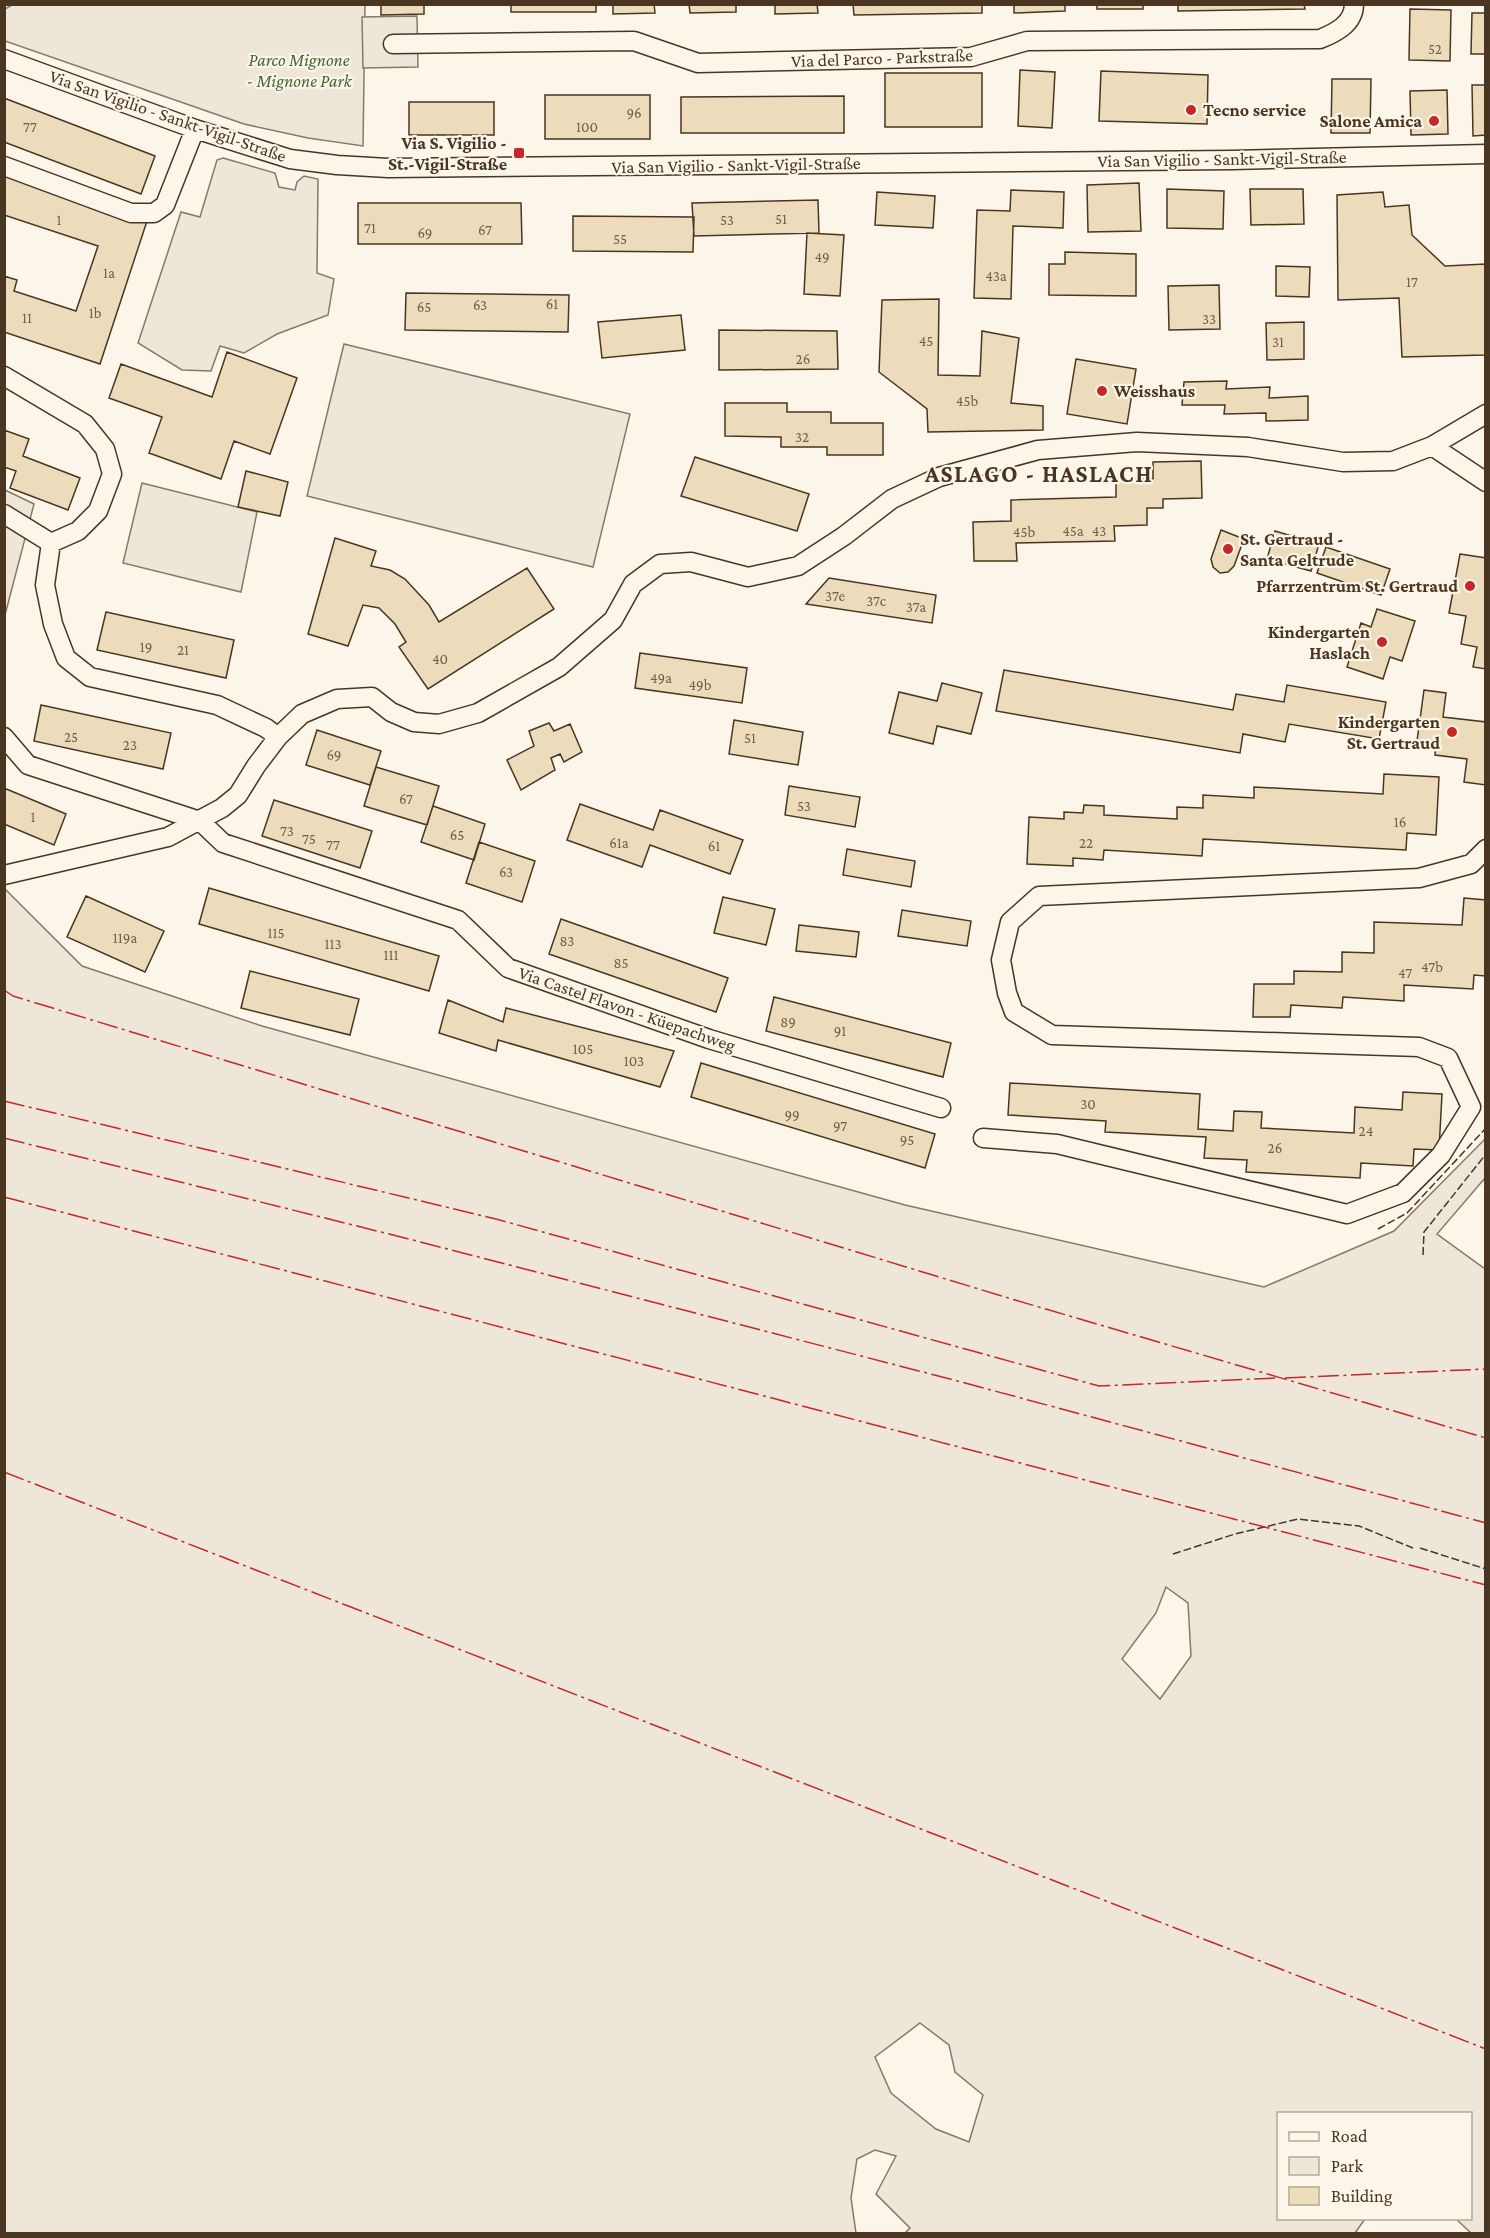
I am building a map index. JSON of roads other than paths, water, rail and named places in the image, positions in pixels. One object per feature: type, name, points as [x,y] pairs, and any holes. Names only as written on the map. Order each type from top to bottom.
[{"type":"street","name":"Via del Parco - Parkstraße","points":[[393,44],[634,41],[698,63],[972,57],[1027,41],[1320,39],[1342,30],[1354,11],[1354,4]]},
{"type":"street","name":"Via San Vigilio - Sankt-Vigil-Straße","points":[[4,59],[195,129],[290,159],[337,165],[400,168],[1197,160],[1485,154]]},
{"type":"street","points":[[4,166],[131,213],[154,213],[165,205],[195,129]]},
{"type":"street","points":[[4,376],[85,424],[105,449],[112,474],[98,511],[78,531],[51,543]]},
{"type":"street","points":[[4,875],[168,837],[200,821],[238,795],[278,737],[302,714],[337,699],[372,697],[391,712],[414,722],[439,724],[478,713],[559,667],[613,620],[633,584],[660,564],[691,562],[748,577],[798,566],[844,536],[892,499],[939,477],[1038,450],[1137,442],[1248,447],[1343,462],[1393,462],[1432,446],[1485,414]]},
{"type":"street","points":[[1432,446],[1485,482]]},
{"type":"street","points":[[4,514],[51,543]]},
{"type":"street","points":[[51,543],[45,585],[53,624],[66,658],[90,677],[217,705],[266,728],[278,737]]},
{"type":"street","points":[[4,737],[28,765],[200,821]]},
{"type":"street","name":"Via Castel Flavon - Küepachweg","points":[[200,821],[222,843],[458,920],[508,968],[709,1039],[941,1108]]},
{"type":"street","points":[[983,1138],[1057,1144],[1347,1214],[1403,1193],[1441,1155],[1471,1107],[1448,1058],[1419,1047],[1052,1035],[1014,1012],[1007,993],[1001,960],[1010,922],[1039,896],[1419,878],[1471,864],[1485,849]]},
{"type":"place","name":"Tecno service","points":[[1191,110]]},
{"type":"place","name":"Salone Amica","points":[[1434,121]]},
{"type":"place","name":"Via S. Vigilio - St.-Vigil-Straße","points":[[519,153]]},
{"type":"place","name":"Weisshaus","points":[[1102,391]]},
{"type":"place","name":"St. Gertraud - Santa Geltrude","points":[[1228,549]]},
{"type":"place","name":"Pfarrzentrum St. Gertraud","points":[[1470,586]]},
{"type":"place","name":"Kindergarten Haslach","points":[[1382,642]]},
{"type":"place","name":"Kindergarten St. Gertraud","points":[[1452,732]]},
{"type":"district","name":"ASLAGO - HASLACH","points":[[1039,474]]},
{"type":"park label","name":"Parco Mignone - Mignone Park","points":[[299,70]]}]
